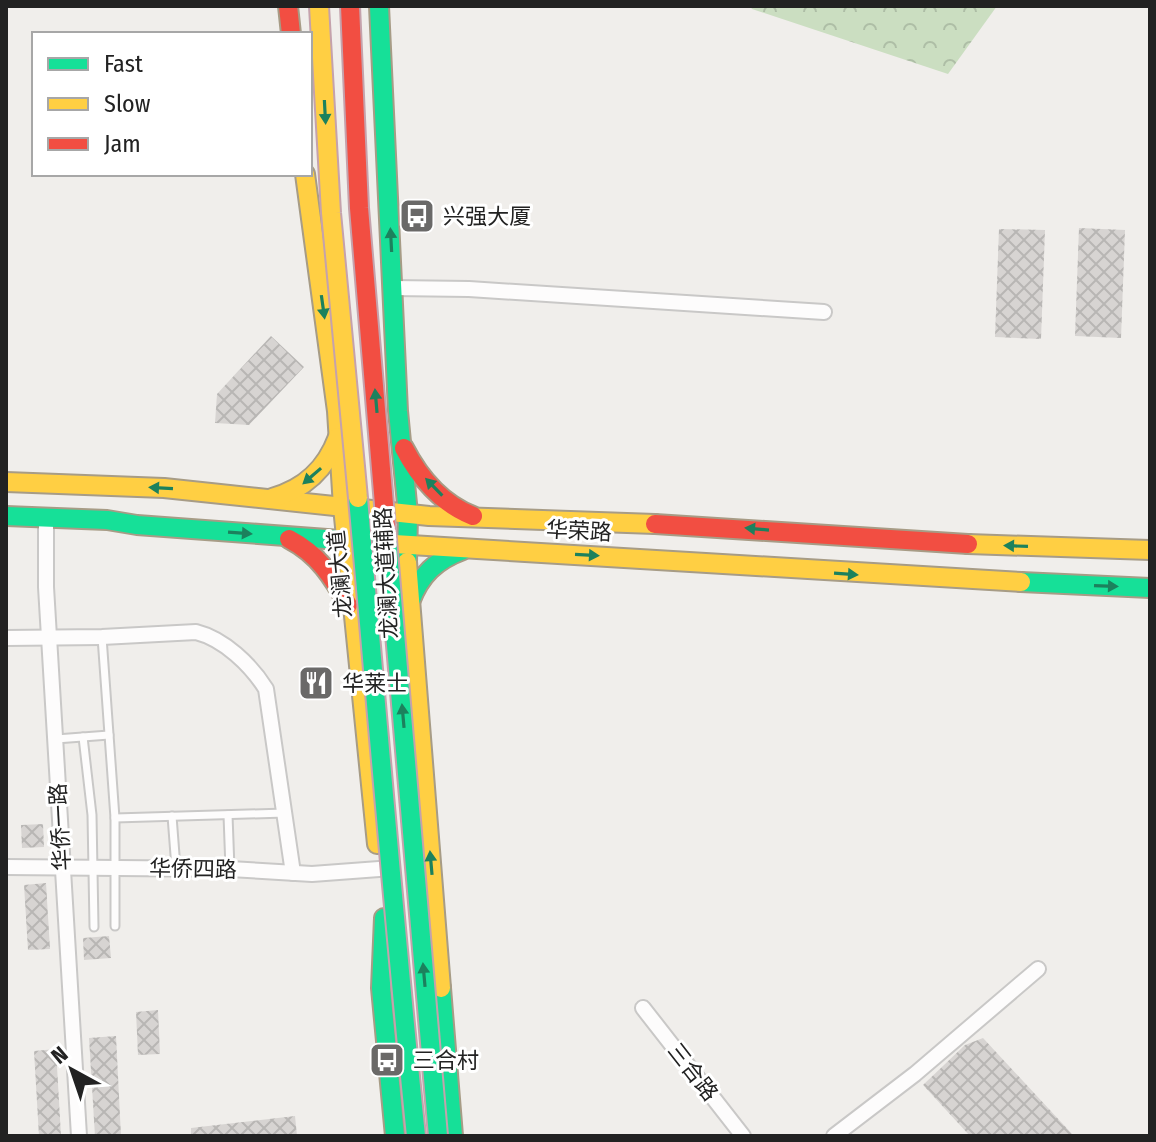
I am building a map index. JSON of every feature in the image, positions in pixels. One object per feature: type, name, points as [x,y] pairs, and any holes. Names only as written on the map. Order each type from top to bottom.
[{"type":"main road","points":[[288,6],[291,32]]},
{"type":"main road","name":"龙澜大道","points":[[319,6],[331,213],[394,919],[418,1130]]},
{"type":"main road","points":[[350,6],[359,208],[438,1136]]},
{"type":"main road","name":"龙澜大道辅路","points":[[379,6],[398,411],[408,514],[409,603],[453,1136]]},
{"type":"main road","name":"龙澜大道辅路","points":[[305,176],[337,411],[343,507],[384,918],[404,994],[418,1130]]},
{"type":"main road","points":[[337,411],[349,432],[372,438],[391,428],[398,411]]},
{"type":"main road","points":[[267,499],[291,492],[316,476],[327,463],[339,434]]},
{"type":"main road","points":[[402,442],[418,471],[447,501],[460,511],[480,517]]},
{"type":"main road","name":"华荣路","points":[[6,482],[164,488],[408,514],[745,528],[953,544],[1150,550]]},
{"type":"main road","name":"华荣路","points":[[6,516],[107,520],[279,536],[848,574],[1150,588]]},
{"type":"main road","points":[[279,536],[298,543],[326,566],[353,612]]},
{"type":"main road","points":[[353,612],[358,596],[380,587],[402,594],[409,603],[420,577],[429,567],[451,554],[468,549]]},
{"type":"main road","points":[[384,918],[381,988],[395,1136]]},
{"type":"main road","points":[[418,1130],[451,1115]]},
{"type":"street","points":[[393,288],[485,290],[824,312]]},
{"type":"street","name":"华侨一路","points":[[46,518],[61,869],[79,1136]]},
{"type":"street","points":[[6,638],[196,632],[223,643],[266,689],[293,873]]},
{"type":"street","name":"华侨四路","points":[[6,867],[230,869],[312,874],[379,869]]},
{"type":"street","points":[[834,1136],[915,1074],[1038,969]]},
{"type":"street","name":"三合路","points":[[643,1008],[743,1136]]},
{"type":"lane","points":[[102,637],[115,818],[115,926]]},
{"type":"lane","points":[[56,739],[109,735]]},
{"type":"lane","points":[[83,737],[92,815],[94,927]]},
{"type":"lane","points":[[115,818],[285,813]]},
{"type":"lane","points":[[228,815],[230,869]]},
{"type":"lane","points":[[172,816],[176,868]]},
{"type":"green space","points":[[750,6],[997,6],[948,74]]},
{"type":"building","points":[[1079,228],[1125,230],[1121,338],[1075,336]]},
{"type":"building","points":[[999,229],[1045,230],[1041,339],[995,337]]},
{"type":"building","points":[[271,336],[304,367],[249,425],[215,423],[217,394]]},
{"type":"building","points":[[43,824],[44,847],[22,848],[21,825]]},
{"type":"building","points":[[46,883],[50,949],[28,950],[24,885]]},
{"type":"building","points":[[109,936],[111,958],[84,960],[83,938]]},
{"type":"building","points":[[158,1010],[160,1054],[138,1055],[136,1012]]},
{"type":"building","points":[[116,1036],[121,1136],[95,1136],[89,1038]]},
{"type":"building","points":[[983,1038],[1074,1136],[970,1136],[923,1085],[965,1045]]},
{"type":"building","points":[[56,1049],[61,1136],[39,1136],[34,1051]]},
{"type":"building","points":[[295,1116],[297,1136],[191,1136],[191,1128]]},
{"type":"traffic: fast","points":[[379,6],[398,411],[408,514],[407,562]]},
{"type":"traffic: fast","points":[[358,498],[416,1136]]},
{"type":"traffic: fast","points":[[6,516],[107,520],[137,525],[394,544]]},
{"type":"traffic: fast","points":[[387,540],[438,1136]]},
{"type":"traffic: fast","points":[[410,602],[430,570],[463,550]]},
{"type":"traffic: fast","points":[[1021,582],[1150,588]]},
{"type":"traffic: fast","points":[[384,918],[381,988],[395,1136]]},
{"type":"traffic: fast","points":[[441,988],[453,1136]]},
{"type":"traffic: slow","points":[[319,6],[331,213],[358,498]]},
{"type":"traffic: slow","points":[[305,176],[337,411],[343,507],[377,844]]},
{"type":"traffic: slow","points":[[272,498],[295,489],[313,476],[327,459],[338,437]]},
{"type":"traffic: slow","points":[[6,482],[164,488],[429,516],[655,524]]},
{"type":"traffic: slow","points":[[394,544],[1021,582]]},
{"type":"traffic: slow","points":[[968,544],[1150,550]]},
{"type":"traffic: slow","points":[[407,562],[441,988]]},
{"type":"traffic: jam","points":[[288,6],[291,32]]},
{"type":"traffic: jam","points":[[350,6],[359,208],[387,540]]},
{"type":"traffic: jam","points":[[404,448],[432,488],[451,504],[473,516]]},
{"type":"traffic: jam","points":[[655,524],[968,544]]},
{"type":"traffic: jam","points":[[289,539],[324,567],[348,605]]},
{"type":"place","name":"兴强大厦","points":[[417,216]]},
{"type":"place","name":"华莱士","points":[[316,683]]},
{"type":"place","name":"三合村","points":[[387,1060]]}]
